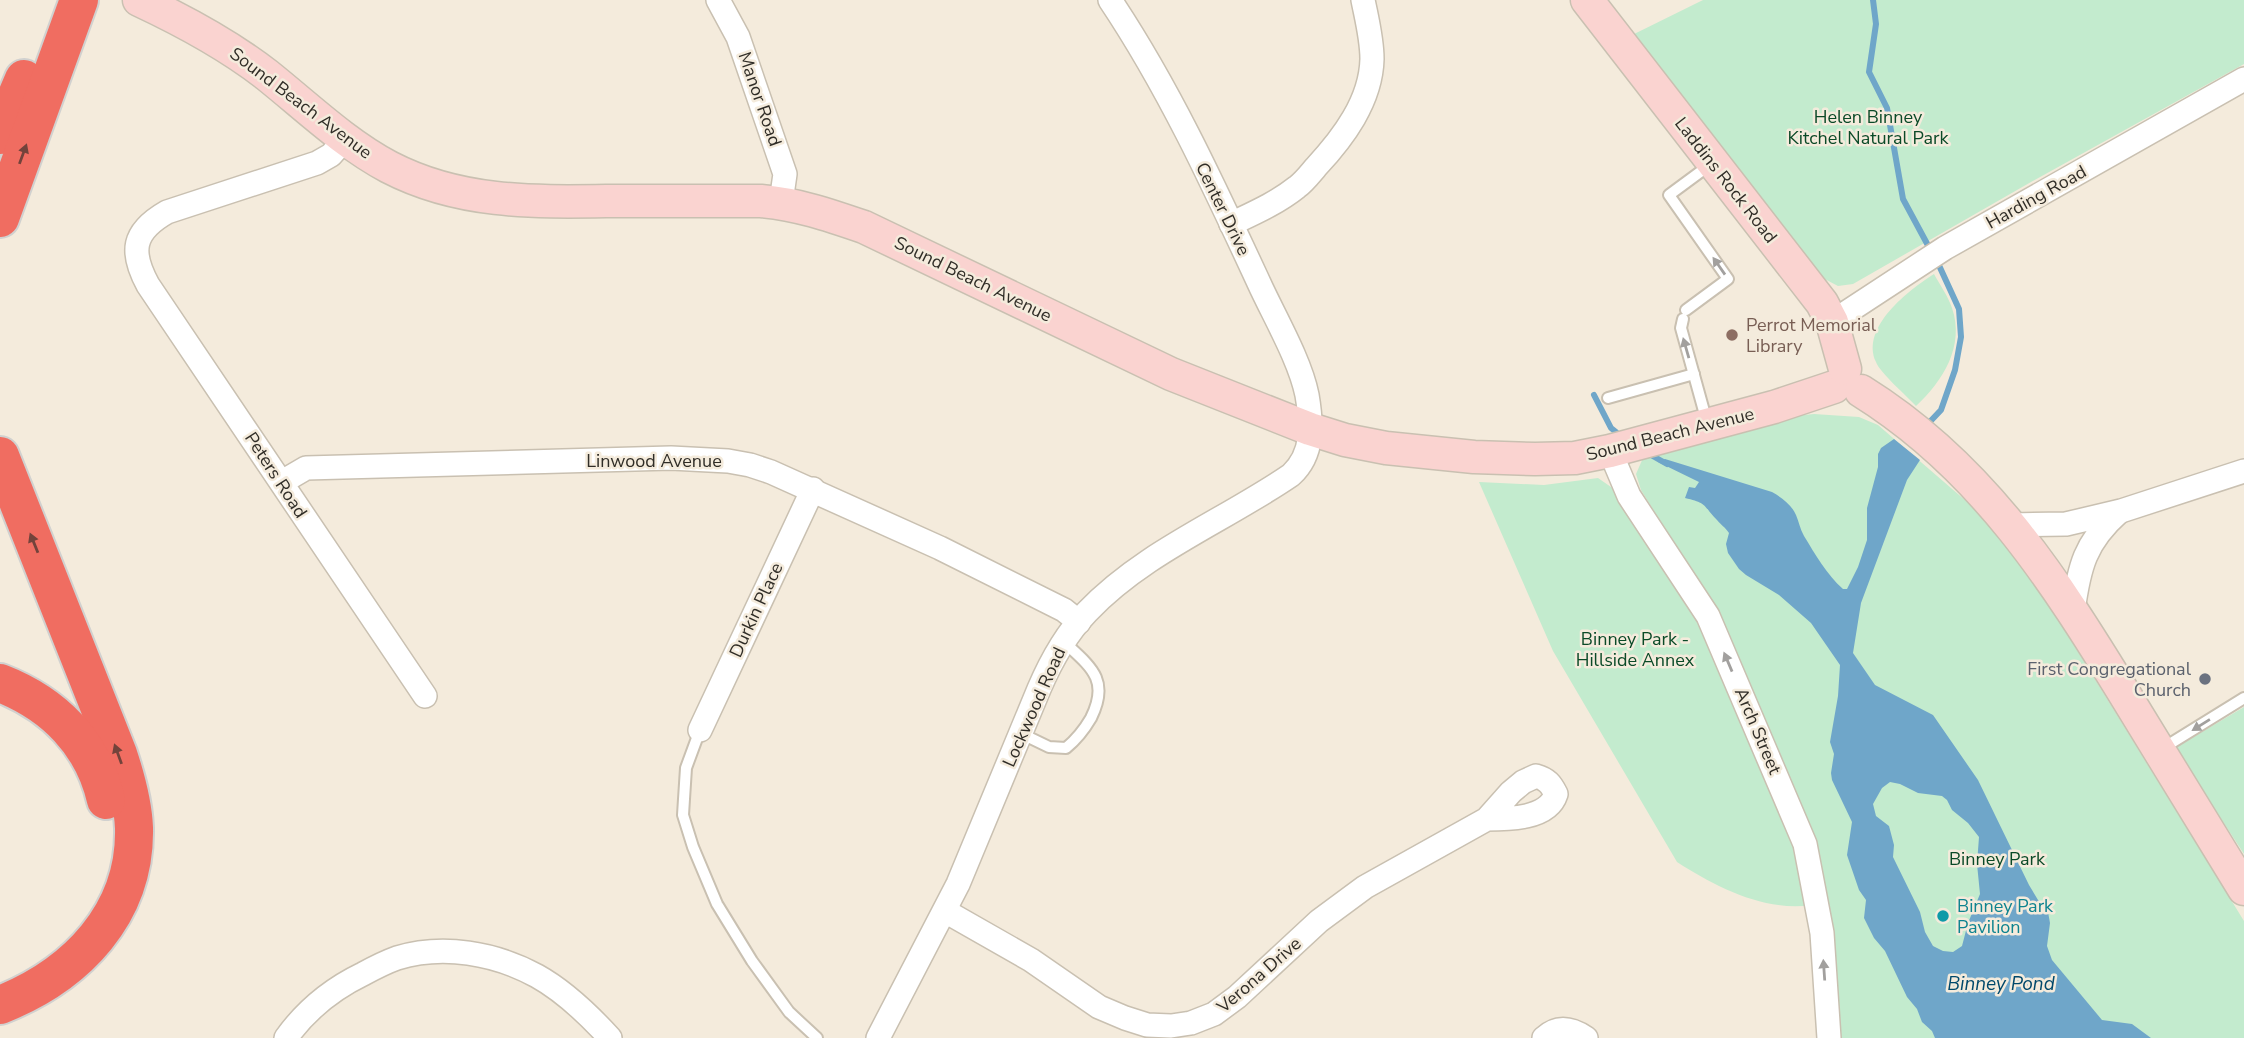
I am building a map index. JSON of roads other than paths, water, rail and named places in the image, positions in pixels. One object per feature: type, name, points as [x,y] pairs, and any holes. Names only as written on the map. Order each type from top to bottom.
[{"type":"highway","points":[[0,135],[65,11]]},
{"type":"highway","points":[[0,218],[65,11]]},
{"type":"highway","points":[[0,456],[118,754],[127,780],[134,828],[128,874],[121,896],[96,939],[82,955],[52,979],[21,997],[0,1005]]},
{"type":"highway","points":[[0,683],[44,705],[63,720],[79,739],[89,754],[103,787],[110,830],[104,870],[90,905],[78,923],[47,953],[0,978]]},
{"type":"street","name":"Sound Beach Avenue","points":[[139,0],[199,30],[233,51],[266,74],[345,139],[376,160],[408,176],[451,191],[522,202],[781,202],[813,209],[864,227],[1171,374],[1310,429],[1359,443],[1435,455],[1556,459],[1610,452],[1774,407],[1847,382]]},
{"type":"street","name":"Manor Road","points":[[718,0],[748,61],[785,174],[781,202]]},
{"type":"street","name":"Center Drive","points":[[1110,0],[1158,77],[1231,224],[1299,370],[1307,395],[1310,429]]},
{"type":"street","points":[[1231,224],[1268,206],[1299,186],[1338,143],[1356,115],[1372,61],[1371,36],[1363,0]]},
{"type":"street","name":"Laddins Rock Road","points":[[1587,0],[1822,303],[1832,322],[1847,382]]},
{"type":"street","name":"Harding Road","points":[[1832,322],[1945,248],[2244,79]]},
{"type":"street","name":"Peters Road","points":[[345,139],[331,155],[317,163],[167,212],[142,232],[136,251],[139,269],[148,285],[425,696]]},
{"type":"street","points":[[1847,382],[1904,419],[1986,496],[2011,525],[2073,611],[2244,889]]},
{"type":"street","name":"Lockwood Road","points":[[878,1038],[945,911],[986,820],[1046,673],[1064,642],[1079,622],[1109,592],[1148,563],[1291,474],[1300,466],[1309,449],[1310,429]]},
{"type":"street","name":"Arch Street","points":[[1610,452],[1629,496],[1708,615],[1805,844],[1822,933],[1823,1037]]},
{"type":"street","name":"Linwood Avenue","points":[[282,482],[306,468],[671,458],[728,461],[750,465],[813,489],[952,554],[1064,610],[1079,622]]},
{"type":"street","points":[[2011,525],[2066,524],[2121,511],[2244,471]]},
{"type":"street","name":"Durkin Place","points":[[700,730],[813,489]]},
{"type":"street","points":[[2073,611],[2077,583],[2087,553],[2103,527],[2121,511]]},
{"type":"street","name":"Verona Drive","points":[[945,911],[1031,960],[1108,1011],[1147,1025],[1191,1024],[1214,1014],[1237,997],[1320,921],[1366,887],[1487,819]]},
{"type":"street","points":[[286,1038],[314,1006],[346,982],[398,958],[455,950],[487,957],[537,976],[565,995],[610,1038]]},
{"type":"street","points":[[1544,1038],[1559,1028],[1571,1029],[1586,1038]]},
{"type":"lane","points":[[1708,424],[1681,328],[1685,315],[1728,279],[1669,195],[1713,163]]},
{"type":"lane","points":[[1608,398],[1694,374]]},
{"type":"lane","points":[[1020,733],[1049,747],[1066,748],[1077,739],[1097,706],[1100,691],[1097,681],[1088,664],[1064,642]]},
{"type":"lane","points":[[2159,751],[2244,698]]},
{"type":"lane","points":[[700,730],[686,768],[683,815],[692,847],[717,904],[752,961],[789,1012],[817,1038]]},
{"type":"water","name":"Binney Pond","points":[[1894,439],[1920,460],[1907,480],[1861,603],[1853,653],[1875,685],[1933,715],[1978,780],[2029,885],[2048,912],[2050,923],[2047,946],[2052,960],[2102,1020],[2132,1024],[2151,1038],[1935,1038],[1907,997],[1885,951],[1874,938],[1864,918],[1866,900],[1859,890],[1847,855],[1852,822],[1831,773],[1834,754],[1830,742],[1840,665],[1811,623],[1779,595],[1739,569],[1728,553],[1728,531],[1704,506],[1685,498],[1689,487],[1695,488],[1699,482],[1658,462],[1665,459],[1779,496],[1794,511],[1804,536],[1827,571],[1843,589],[1847,589],[1867,540],[1867,508],[1881,448]],"holes":[[[1890,782],[1918,793],[1942,796],[1979,837],[1977,864],[1980,894],[1962,946],[1953,952],[1933,946],[1925,932],[1920,912],[1893,857],[1894,845],[1889,826],[1876,816],[1873,804],[1882,788]]]},
{"type":"waterway","points":[[1873,0],[1876,24],[1869,72],[1887,108],[1903,199],[1931,251]]},
{"type":"waterway","points":[[1924,428],[1941,410],[1955,370],[1961,337],[1959,309],[1937,261]]},
{"type":"waterway","points":[[1594,395],[1611,428],[1616,432]]},
{"type":"waterway","points":[[1651,455],[1667,464]]},
{"type":"place","name":"Perrot Memorial Library","points":[[1732,335]]},
{"type":"place","name":"First Congregational Church","points":[[2205,679]]},
{"type":"place","name":"Binney Park Pavilion","points":[[1943,916]]},
{"type":"park label","name":"Helen Binney Kitchel Natural Park","points":[[1868,127]]},
{"type":"park label","name":"Binney Park - Hillside Annex","points":[[1635,649]]},
{"type":"park label","name":"Binney Park","points":[[1997,859]]}]
